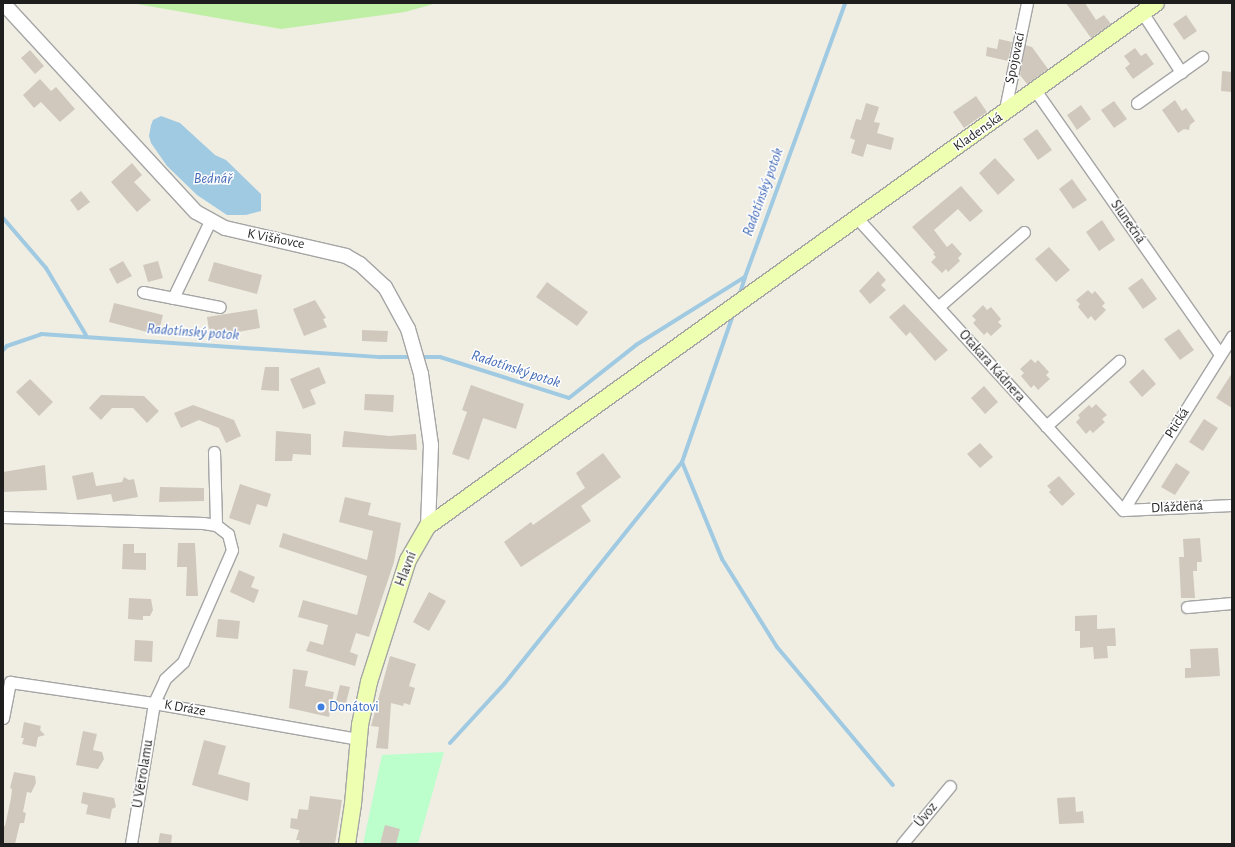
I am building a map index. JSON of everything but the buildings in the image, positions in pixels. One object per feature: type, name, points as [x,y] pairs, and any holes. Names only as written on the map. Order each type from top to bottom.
[{"type":"main road","name":"Kladenská","points":[[618,391],[811,249],[1004,114],[1156,3]]},
{"type":"main road","name":"Hlavní","points":[[347,844],[362,708],[398,588],[414,548],[428,526],[451,507],[618,391]]},
{"type":"street","name":"K Višňovce","points":[[3,3],[189,207],[210,221],[237,231],[346,256],[366,269],[391,296],[411,339],[424,394],[431,445],[428,526]]},
{"type":"street","name":"Spojovací","points":[[1004,114],[1027,3]]},
{"type":"street","points":[[1142,12],[1181,72]]},
{"type":"street","points":[[1137,104],[1202,57]]},
{"type":"street","name":"Slunečná","points":[[1035,90],[1220,354]]},
{"type":"street","name":"Otakara Kádnera","points":[[857,218],[1123,510]]},
{"type":"street","points":[[173,298],[210,221]]},
{"type":"street","points":[[938,307],[1024,232]]},
{"type":"street","points":[[143,292],[220,307]]},
{"type":"street","name":"Ptická","points":[[1123,510],[1232,336]]},
{"type":"street","points":[[1046,426],[1120,361]]},
{"type":"street","points":[[3,517],[216,525],[214,452]]},
{"type":"street","name":"Dlážděná","points":[[1123,510],[1232,505]]},
{"type":"street","name":"U Větrolamu","points":[[131,844],[154,703],[165,679],[182,662],[232,550],[228,534],[216,525]]},
{"type":"street","points":[[1187,607],[1232,603]]},
{"type":"street","name":"K Dráze","points":[[3,718],[10,682],[154,703],[359,739]]},
{"type":"street","name":"Úvoz","points":[[902,844],[950,786]]},
{"type":"green space","points":[[131,3],[437,3],[405,12],[281,29]]},
{"type":"green space","points":[[444,752],[418,844],[363,844],[382,755]]},
{"type":"water","name":"Bednář","points":[[161,116],[180,123],[215,155],[226,160],[261,194],[261,211],[246,215],[227,215],[197,195],[167,166],[151,143],[149,136],[151,125],[153,120]]},
{"type":"waterway","name":"Radotínský potok","points":[[3,350],[7,346],[41,334],[380,357],[440,357],[569,398],[636,345],[745,277],[845,3]]},
{"type":"waterway","points":[[3,218],[46,268],[86,335]]},
{"type":"waterway","points":[[739,296],[745,277]]},
{"type":"waterway","points":[[734,312],[682,462],[722,559],[777,647],[893,785]]},
{"type":"waterway","points":[[450,743],[505,683],[682,462]]},
{"type":"place","name":"Donátovi","points":[[321,707]]}]
